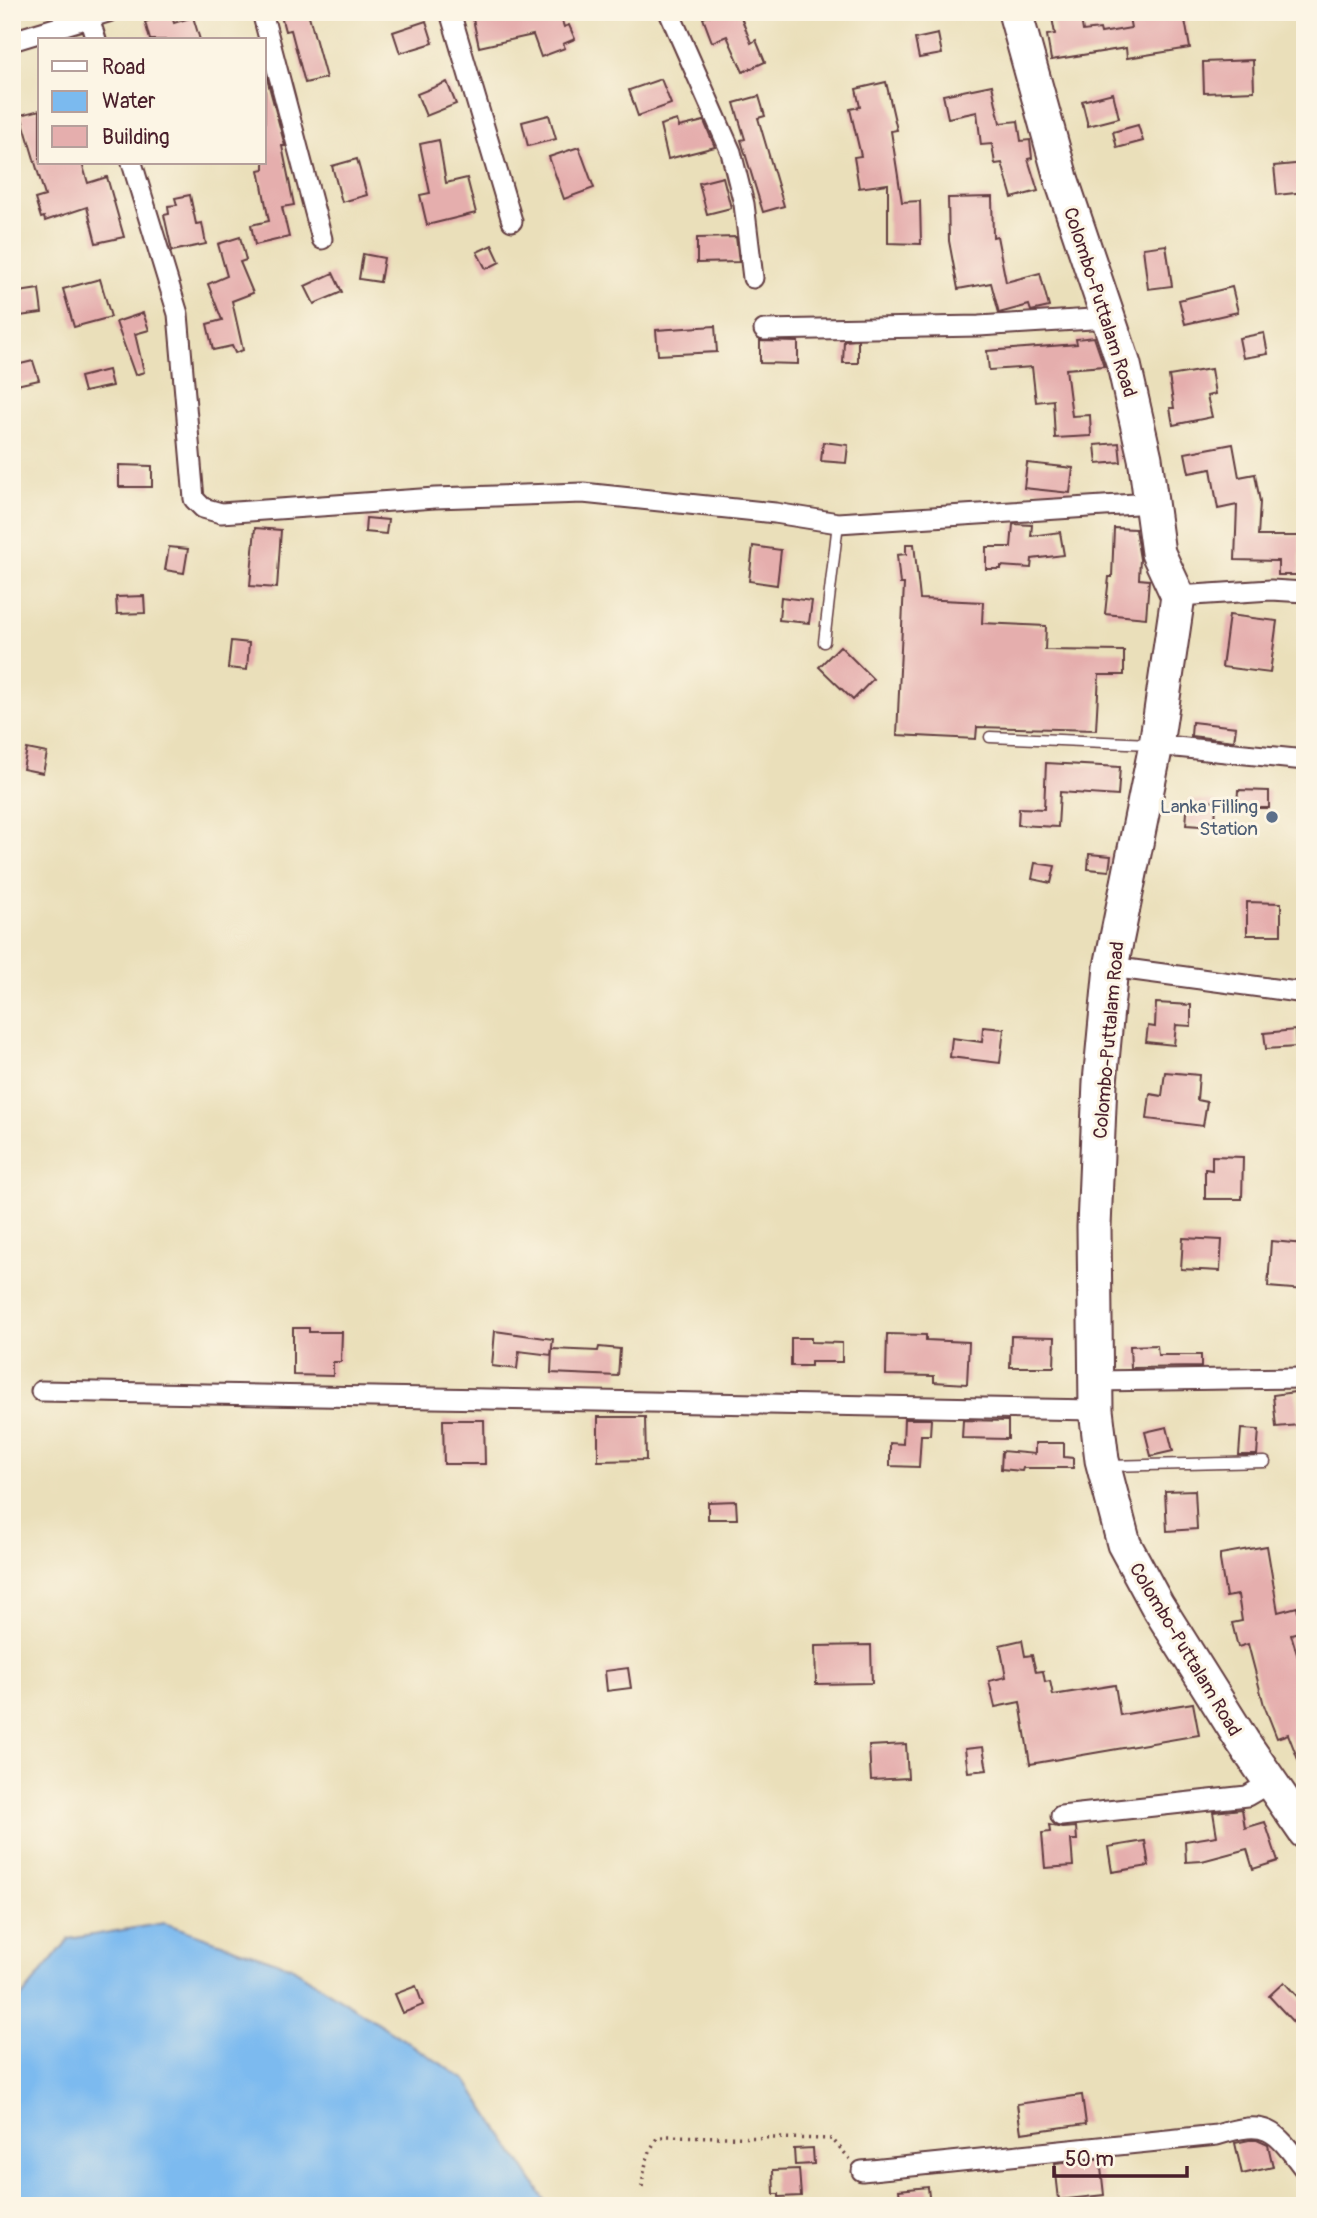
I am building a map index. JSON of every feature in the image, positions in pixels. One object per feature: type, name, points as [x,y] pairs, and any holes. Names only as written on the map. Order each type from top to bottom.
[{"type":"highway","name":"Colombo-Puttalam Road","points":[[1015,12],[1061,178],[1127,378],[1145,458],[1158,554],[1178,596],[1156,745],[1111,967],[1100,1082],[1094,1227],[1096,1396],[1104,1466],[1124,1544],[1157,1605],[1305,1832]]},
{"type":"street","points":[[262,12],[322,239]]},
{"type":"street","points":[[450,12],[512,221]]},
{"type":"street","points":[[669,12],[731,152],[744,204],[752,278]]},
{"type":"street","points":[[12,41],[98,15],[96,38]]},
{"type":"street","points":[[132,164],[178,314],[194,499],[203,508],[221,513],[435,498],[583,493],[775,513],[838,523],[1151,503]]},
{"type":"street","points":[[764,330],[979,326],[1108,318]]},
{"type":"street","points":[[1178,596],[1271,590],[1305,592]]},
{"type":"street","points":[[1156,745],[1305,760]]},
{"type":"street","points":[[1111,967],[1305,992]]},
{"type":"street","points":[[41,1391],[1096,1396],[1305,1378]]},
{"type":"street","points":[[1061,1816],[1248,1796],[1271,1782]]},
{"type":"street","points":[[862,2171],[1217,2135],[1254,2126],[1270,2131],[1285,2144],[1305,2170]]},
{"type":"lane","points":[[824,642],[838,523]]},
{"type":"lane","points":[[990,737],[1156,745]]},
{"type":"lane","points":[[1104,1466],[1265,1462]]},
{"type":"path","points":[[642,2187],[644,2164],[650,2149],[657,2138],[668,2136],[832,2138],[862,2171]]},
{"type":"water","points":[[164,1923],[291,1967],[466,2080],[549,2206],[12,2206],[12,2009],[69,1939]]},
{"type":"building","points":[[280,12],[308,12],[326,78],[305,83],[291,30],[285,31]]},
{"type":"building","points":[[505,12],[559,12],[564,27],[569,25],[575,39],[563,44],[565,48],[541,57],[533,35],[479,47],[473,19]]},
{"type":"building","points":[[717,12],[739,12],[751,43],[756,40],[765,62],[743,72],[727,36],[712,42],[703,18]]},
{"type":"building","points":[[1051,12],[1080,12],[1083,31],[1100,29],[1101,33],[1131,28],[1128,12],[1181,12],[1190,48],[1127,58],[1126,48],[1051,60],[1047,35],[1055,34]]},
{"type":"building","points":[[171,13],[174,23],[193,17],[199,38],[149,38],[145,22]]},
{"type":"building","points":[[426,21],[433,43],[400,53],[393,32]]},
{"type":"building","points":[[938,34],[942,54],[919,58],[915,39]]},
{"type":"building","points":[[1253,60],[1254,91],[1204,93],[1203,62]]},
{"type":"building","points":[[266,75],[285,146],[282,146],[294,205],[282,207],[289,237],[255,245],[251,225],[269,221],[259,170],[264,169]]},
{"type":"building","points":[[661,79],[671,104],[638,116],[629,90]]},
{"type":"building","points":[[447,82],[456,104],[426,116],[417,94]]},
{"type":"building","points":[[886,82],[897,130],[891,131],[902,202],[920,201],[921,244],[888,243],[888,184],[859,188],[854,157],[861,156],[850,109],[860,107],[856,89]]},
{"type":"building","points":[[992,85],[1000,123],[1018,121],[1021,141],[1030,140],[1032,158],[1028,159],[1038,191],[1012,198],[1002,163],[995,164],[992,144],[981,145],[977,112],[948,118],[943,95]]},
{"type":"building","points":[[1113,93],[1119,118],[1088,126],[1082,101]]},
{"type":"building","points":[[759,96],[765,116],[758,118],[784,206],[763,212],[741,140],[745,139],[734,103]]},
{"type":"building","points":[[38,111],[38,164],[82,164],[88,183],[107,177],[124,237],[96,243],[87,207],[45,221],[44,217],[41,218],[35,199],[45,196],[21,115]]},
{"type":"building","points":[[549,115],[556,139],[528,146],[522,122]]},
{"type":"building","points":[[677,120],[679,127],[704,121],[715,147],[668,159],[660,125]]},
{"type":"building","points":[[1138,125],[1143,141],[1117,148],[1113,132]]},
{"type":"building","points":[[439,140],[446,183],[467,178],[476,213],[427,225],[420,195],[430,193],[420,144]]},
{"type":"building","points":[[579,147],[594,188],[564,199],[549,157]]},
{"type":"building","points":[[357,159],[367,195],[342,202],[332,166]]},
{"type":"building","points":[[1305,163],[1305,192],[1277,195],[1274,166]]},
{"type":"building","points":[[723,177],[731,208],[707,214],[699,183]]},
{"type":"building","points":[[190,195],[196,224],[202,223],[206,244],[172,251],[164,215],[169,214],[168,206],[177,205],[175,198]]},
{"type":"building","points":[[992,197],[993,237],[997,236],[1006,282],[1040,273],[1049,307],[1031,311],[1029,305],[999,313],[991,283],[958,289],[949,241],[948,198]]},
{"type":"building","points":[[240,237],[246,260],[240,262],[253,293],[232,301],[243,350],[235,353],[232,346],[213,350],[207,324],[222,320],[208,284],[227,276],[218,244]]},
{"type":"building","points":[[736,237],[739,262],[697,263],[697,238]]},
{"type":"building","points":[[492,245],[500,262],[486,269],[477,252]]},
{"type":"building","points":[[1166,245],[1172,286],[1148,289],[1143,248]]},
{"type":"building","points":[[363,254],[384,258],[380,282],[359,279]]},
{"type":"building","points":[[333,273],[342,292],[314,304],[305,286]]},
{"type":"building","points":[[100,279],[111,317],[74,327],[63,289]]},
{"type":"building","points":[[1232,287],[1238,312],[1185,324],[1179,300]]},
{"type":"building","points":[[39,289],[42,313],[12,317],[12,293]]},
{"type":"building","points":[[143,313],[149,330],[135,334],[144,372],[135,375],[116,322]]},
{"type":"building","points":[[715,326],[717,352],[658,355],[656,330]]},
{"type":"building","points":[[1264,333],[1268,354],[1243,358],[1239,338]]},
{"type":"building","points":[[1094,337],[1104,366],[1066,369],[1072,416],[1090,415],[1091,436],[1055,438],[1053,400],[1036,402],[1032,367],[989,370],[987,351],[1077,344],[1076,339]]},
{"type":"building","points":[[858,340],[858,363],[843,363],[844,341]]},
{"type":"building","points":[[760,341],[798,342],[798,364],[760,363]]},
{"type":"building","points":[[33,361],[39,380],[12,386],[12,366]]},
{"type":"building","points":[[1211,369],[1215,394],[1207,396],[1212,417],[1173,425],[1170,408],[1174,408],[1169,376]]},
{"type":"building","points":[[108,370],[112,386],[84,392],[80,377]]},
{"type":"building","points":[[823,442],[848,445],[846,463],[821,461]]},
{"type":"building","points":[[1119,443],[1121,462],[1097,464],[1095,445]]},
{"type":"building","points":[[1233,444],[1239,477],[1255,474],[1260,502],[1258,536],[1300,536],[1300,575],[1278,575],[1278,561],[1235,560],[1237,505],[1218,509],[1211,469],[1189,473],[1185,453]]},
{"type":"building","points":[[1027,463],[1073,468],[1070,493],[1024,488]]},
{"type":"building","points":[[119,465],[152,466],[152,487],[119,487]]},
{"type":"building","points":[[366,518],[388,520],[386,534],[365,532]]},
{"type":"building","points":[[1013,524],[1032,525],[1031,536],[1060,532],[1064,555],[1032,559],[1031,568],[1001,566],[1001,569],[986,569],[986,547],[1011,547]]},
{"type":"building","points":[[255,528],[281,530],[277,588],[250,586]]},
{"type":"building","points":[[1114,528],[1135,529],[1140,559],[1139,579],[1149,580],[1146,618],[1105,614],[1109,577],[1112,577]]},
{"type":"building","points":[[906,544],[914,544],[920,599],[983,602],[982,623],[1046,626],[1045,650],[1124,651],[1124,675],[1099,675],[1096,730],[977,727],[976,739],[897,735],[904,584],[900,584],[897,555],[906,554]]},
{"type":"building","points":[[753,546],[781,550],[777,585],[749,581]]},
{"type":"building","points":[[169,547],[188,549],[184,573],[165,570]]},
{"type":"building","points":[[144,596],[145,613],[117,614],[116,597]]},
{"type":"building","points":[[781,597],[812,601],[809,623],[779,620]]},
{"type":"building","points":[[1229,615],[1277,621],[1270,673],[1222,667]]},
{"type":"building","points":[[231,641],[249,643],[247,670],[228,668]]},
{"type":"building","points":[[840,646],[873,679],[853,700],[819,667]]},
{"type":"building","points":[[1192,722],[1236,727],[1234,741],[1191,736]]},
{"type":"building","points":[[27,749],[47,753],[43,773],[23,769]]},
{"type":"building","points":[[1046,763],[1120,767],[1118,796],[1060,792],[1058,827],[1018,825],[1019,808],[1044,809]]},
{"type":"building","points":[[1238,790],[1269,791],[1269,808],[1237,808]]},
{"type":"building","points":[[1188,799],[1216,801],[1215,827],[1186,825]]},
{"type":"building","points":[[1089,854],[1111,856],[1109,871],[1088,869]]},
{"type":"building","points":[[1035,863],[1055,866],[1051,883],[1032,879]]},
{"type":"building","points":[[1247,902],[1281,903],[1281,935],[1247,935]]},
{"type":"building","points":[[1156,1003],[1191,1005],[1191,1026],[1176,1025],[1174,1045],[1146,1042],[1148,1026],[1155,1027]]},
{"type":"building","points":[[983,1027],[1004,1029],[1000,1063],[950,1057],[952,1038],[982,1042]]},
{"type":"building","points":[[1295,1030],[1296,1047],[1266,1049],[1264,1033]]},
{"type":"building","points":[[1165,1072],[1199,1075],[1197,1100],[1207,1102],[1203,1126],[1147,1119],[1150,1094],[1162,1096]]},
{"type":"building","points":[[1212,1156],[1243,1157],[1242,1199],[1205,1199],[1205,1169],[1212,1170]]},
{"type":"building","points":[[1183,1238],[1222,1240],[1220,1271],[1181,1269]]},
{"type":"building","points":[[1271,1241],[1305,1244],[1305,1290],[1268,1287]]},
{"type":"building","points":[[293,1328],[309,1328],[309,1332],[342,1332],[341,1362],[333,1362],[333,1376],[293,1375]]},
{"type":"building","points":[[495,1331],[553,1339],[551,1355],[519,1351],[517,1369],[492,1366]]},
{"type":"building","points":[[887,1334],[926,1335],[926,1340],[969,1342],[967,1384],[934,1382],[934,1376],[886,1375]]},
{"type":"building","points":[[1011,1336],[1055,1337],[1054,1367],[1010,1367]]},
{"type":"building","points":[[791,1338],[842,1343],[842,1362],[811,1362],[811,1366],[791,1366]]},
{"type":"building","points":[[1157,1345],[1158,1355],[1201,1355],[1201,1367],[1131,1368],[1130,1346]]},
{"type":"building","points":[[599,1347],[620,1349],[618,1376],[551,1373],[552,1349],[598,1351]]},
{"type":"building","points":[[1295,1392],[1299,1425],[1276,1427],[1273,1395]]},
{"type":"building","points":[[598,1417],[645,1417],[646,1460],[598,1461]]},
{"type":"building","points":[[904,1419],[931,1419],[930,1435],[921,1435],[919,1467],[890,1466],[890,1443],[903,1444]]},
{"type":"building","points":[[443,1420],[484,1420],[485,1464],[444,1464]]},
{"type":"building","points":[[963,1420],[1008,1421],[1008,1439],[962,1438]]},
{"type":"building","points":[[1167,1427],[1173,1451],[1151,1456],[1145,1432]]},
{"type":"building","points":[[1241,1429],[1259,1430],[1257,1455],[1239,1455]]},
{"type":"building","points":[[1035,1443],[1064,1443],[1064,1457],[1073,1458],[1073,1468],[1023,1468],[1022,1471],[1001,1469],[1002,1451],[1035,1454]]},
{"type":"building","points":[[1195,1490],[1197,1529],[1167,1531],[1165,1491]]},
{"type":"building","points":[[736,1501],[737,1519],[708,1519],[708,1502]]},
{"type":"building","points":[[1267,1546],[1278,1612],[1297,1607],[1303,1631],[1291,1634],[1305,1681],[1304,1775],[1288,1734],[1277,1738],[1264,1705],[1248,1644],[1238,1647],[1232,1623],[1242,1621],[1238,1595],[1226,1597],[1220,1560],[1220,1554]]},
{"type":"building","points":[[1022,1640],[1025,1656],[1032,1655],[1036,1672],[1043,1671],[1045,1682],[1050,1681],[1053,1695],[1115,1685],[1120,1715],[1193,1703],[1199,1735],[1030,1764],[1020,1702],[995,1707],[989,1681],[1006,1677],[1000,1645]]},
{"type":"building","points":[[871,1645],[872,1683],[816,1684],[815,1646]]},
{"type":"building","points":[[628,1668],[631,1688],[607,1691],[605,1671]]},
{"type":"building","points":[[906,1744],[908,1778],[871,1780],[869,1746]]},
{"type":"building","points":[[983,1747],[987,1770],[968,1772],[965,1749]]},
{"type":"building","points":[[1242,1809],[1245,1828],[1265,1822],[1278,1861],[1253,1869],[1247,1849],[1202,1861],[1186,1862],[1185,1841],[1217,1836],[1213,1812]]},
{"type":"building","points":[[1049,1825],[1076,1827],[1077,1840],[1071,1840],[1073,1866],[1045,1868],[1042,1833],[1050,1832]]},
{"type":"building","points":[[1145,1841],[1149,1866],[1112,1872],[1108,1847]]},
{"type":"building","points":[[1284,1982],[1305,2005],[1305,2035],[1269,1996]]},
{"type":"building","points":[[416,1986],[423,2005],[403,2013],[395,1994]]},
{"type":"building","points":[[1082,2095],[1086,2124],[1021,2133],[1017,2104]]},
{"type":"building","points":[[1249,2140],[1268,2145],[1273,2167],[1242,2174],[1235,2143]]},
{"type":"building","points":[[813,2148],[814,2164],[795,2165],[794,2149]]},
{"type":"building","points":[[1100,2159],[1104,2195],[1059,2200],[1055,2164]]},
{"type":"building","points":[[799,2169],[801,2196],[779,2197],[779,2194],[774,2194],[773,2170]]},
{"type":"building","points":[[928,2187],[930,2206],[901,2206],[899,2190]]},
{"type":"place","name":"Lanka Filling Station","points":[[1272,817]]}]
